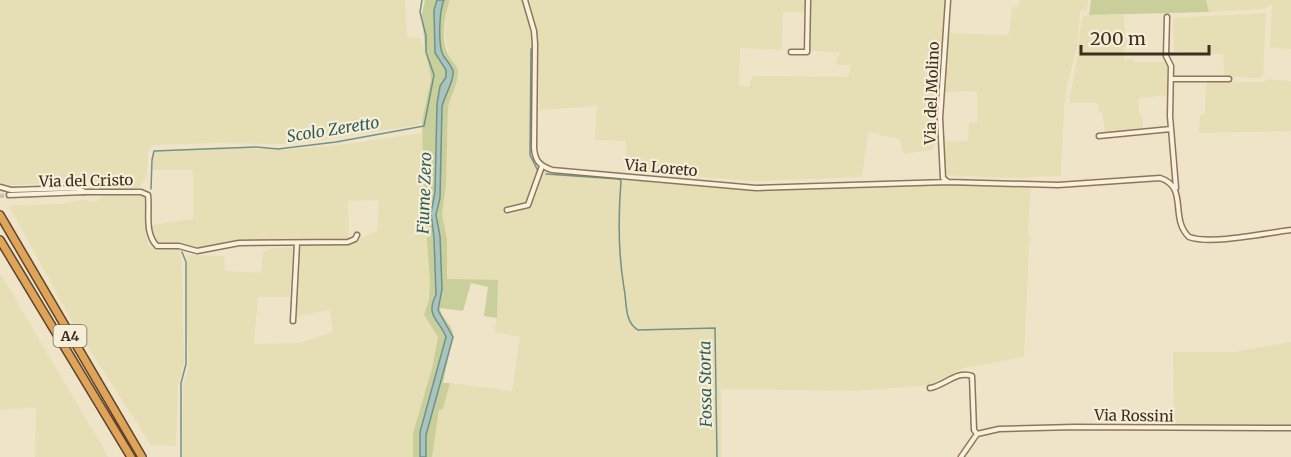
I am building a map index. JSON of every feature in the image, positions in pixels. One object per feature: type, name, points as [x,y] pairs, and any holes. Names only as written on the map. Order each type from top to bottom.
[{"type":"highway","name":"A4","points":[[0,215],[142,457]]},
{"type":"highway","name":"A4","points":[[0,240],[131,457]]},
{"type":"street","points":[[507,210],[528,206],[542,166],[535,156],[534,148],[535,44],[534,31],[525,0]]},
{"type":"street","points":[[791,52],[807,52],[808,0]]},
{"type":"street","name":"Via del Molino","points":[[948,0],[939,118],[943,178],[948,182]]},
{"type":"street","points":[[1167,17],[1166,56],[1171,66],[1171,129],[1182,229],[1189,237],[1200,240],[1291,230]]},
{"type":"street","points":[[1171,79],[1228,79]]},
{"type":"street","points":[[1099,136],[1171,129]]},
{"type":"street","name":"Via Loreto","points":[[542,166],[552,170],[756,188],[948,182]]},
{"type":"street","points":[[948,182],[1058,185],[1160,178],[1172,183],[1176,189]]},
{"type":"street","points":[[0,187],[11,190],[77,188],[85,192]]},
{"type":"street","name":"Via del Cristo","points":[[9,195],[141,192],[148,195],[150,236],[157,246],[179,246],[197,251],[238,243],[348,242],[355,239],[357,235]]},
{"type":"street","points":[[293,321],[297,243]]},
{"type":"street","points":[[930,388],[937,387],[951,378],[966,374],[972,376],[974,430],[977,434],[961,457]]},
{"type":"street","name":"Via Rossini","points":[[977,434],[999,429],[1074,427],[1291,428]]},
{"type":"shaded area","points":[[0,0],[405,0],[407,37],[420,38],[425,49],[431,78],[422,122],[419,125],[292,144],[152,145],[148,153],[147,174],[139,188],[100,189],[98,183],[93,182],[3,184],[0,182]]},
{"type":"shaded area","points":[[450,0],[524,0],[532,39],[533,131],[537,159],[546,169],[754,187],[831,184],[1031,184],[1028,236],[1032,240],[1029,243],[1024,357],[964,368],[930,385],[855,391],[721,389],[721,457],[432,457],[439,409],[443,408],[450,383],[512,391],[520,337],[494,332],[497,318],[498,280],[447,280],[447,239],[442,215],[446,185],[448,108],[450,96],[456,85],[455,63],[449,57],[444,33],[445,13]]},
{"type":"shaded area","points":[[530,0],[805,0],[805,12],[783,12],[782,50],[740,48],[739,86],[749,87],[752,76],[848,77],[851,65],[837,65],[836,63],[840,52],[806,51],[807,0],[947,0],[933,150],[903,154],[900,139],[868,132],[862,177],[754,181],[626,171],[626,141],[595,140],[597,106],[539,110],[538,39]]},
{"type":"shaded area","points":[[1020,0],[1088,0],[1087,10],[1080,11],[1078,43],[1067,85],[1061,176],[1011,178],[944,175],[941,142],[968,141],[969,123],[977,123],[977,91],[943,92],[948,33],[1009,35],[1012,7],[1019,7]]},
{"type":"shaded area","points":[[1206,0],[1291,0],[1291,49],[1270,47],[1272,5],[1268,5],[1266,9],[1209,12]]},
{"type":"shaded area","points":[[1266,13],[1263,75],[1260,78],[1224,77],[1223,54],[1190,54],[1174,51],[1173,18]]},
{"type":"shaded area","points":[[1124,15],[1125,38],[1147,37],[1147,46],[1125,47],[1124,59],[1134,59],[1134,62],[1167,62],[1168,95],[1138,98],[1143,130],[1105,132],[1102,112],[1098,111],[1099,103],[1069,103],[1082,17]]},
{"type":"shaded area","points":[[1268,79],[1291,81],[1291,131],[1199,133],[1200,115],[1205,115],[1206,82],[1263,82]]},
{"type":"shaded area","points":[[422,133],[430,282],[429,299],[426,306],[438,337],[432,368],[413,432],[413,457],[182,457],[183,385],[189,367],[186,309],[187,255],[224,256],[225,271],[261,273],[263,253],[266,250],[293,247],[290,297],[258,297],[254,344],[299,343],[333,332],[330,310],[297,316],[296,240],[229,242],[198,249],[158,247],[153,244],[149,238],[151,225],[193,219],[193,170],[152,170],[153,151],[215,147],[284,150]],"holes":[[[379,200],[377,231],[349,243],[348,201]]]},
{"type":"shaded area","points":[[103,195],[143,196],[146,237],[149,246],[158,251],[179,249],[182,263],[184,364],[178,386],[176,446],[151,445],[74,325],[9,206],[62,204],[80,200],[96,202]]},
{"type":"shaded area","points":[[0,273],[108,457],[35,457],[36,407],[0,410]]},
{"type":"shaded area","points":[[1291,342],[1291,425],[1174,425],[1173,352],[1234,352]]},
{"type":"green space","points":[[425,0],[437,0],[434,10],[434,33],[438,60],[446,70],[437,104],[435,192],[431,213],[436,295],[432,307],[446,337],[420,432],[420,457],[413,457],[413,433],[432,368],[438,337],[424,315],[429,299],[430,282],[422,122],[431,78],[423,27],[422,13]]},
{"type":"green space","points":[[444,0],[450,0],[445,21],[446,50],[458,72],[448,108],[446,185],[442,215],[447,239],[447,279],[498,280],[497,318],[484,316],[488,287],[471,283],[463,311],[440,308],[452,329],[453,337],[438,310],[442,289],[436,215],[440,198],[442,107],[453,75],[440,44],[440,19]]},
{"type":"green space","points":[[1091,0],[1206,0],[1209,12],[1089,15]]},
{"type":"green space","points":[[451,345],[443,383],[450,383],[443,409],[439,410],[432,457],[426,457],[426,435]]},
{"type":"water","points":[[437,0],[444,0],[440,20],[441,50],[453,71],[442,107],[440,198],[436,215],[440,236],[442,289],[438,310],[453,337],[426,435],[426,457],[420,457],[420,432],[446,337],[432,313],[436,295],[431,213],[435,192],[437,104],[440,86],[446,77],[446,70],[435,53],[434,10]]},
{"type":"waterway","name":"Scolo Zeretto","points":[[151,189],[154,151],[256,147],[278,149],[336,142],[424,126],[434,75],[426,52],[426,36],[420,12],[422,0]]},
{"type":"waterway","name":"Fossa Storta","points":[[527,0],[536,31],[537,44]]},
{"type":"waterway","name":"Fossa Storta","points":[[534,47],[531,49],[530,155],[538,171]]},
{"type":"waterway","name":"Fossa Storta","points":[[546,174],[619,179],[621,181],[619,222],[621,261],[627,311],[630,322],[638,330],[715,328],[717,457]]},
{"type":"waterway","name":"Scolo Zeretto","points":[[181,457],[181,383],[186,364],[186,262],[182,252]]},
{"type":"tunnel","points":[[0,196],[9,195]]},
{"type":"water label","name":"Fiume Zero","points":[[424,193]]}]
